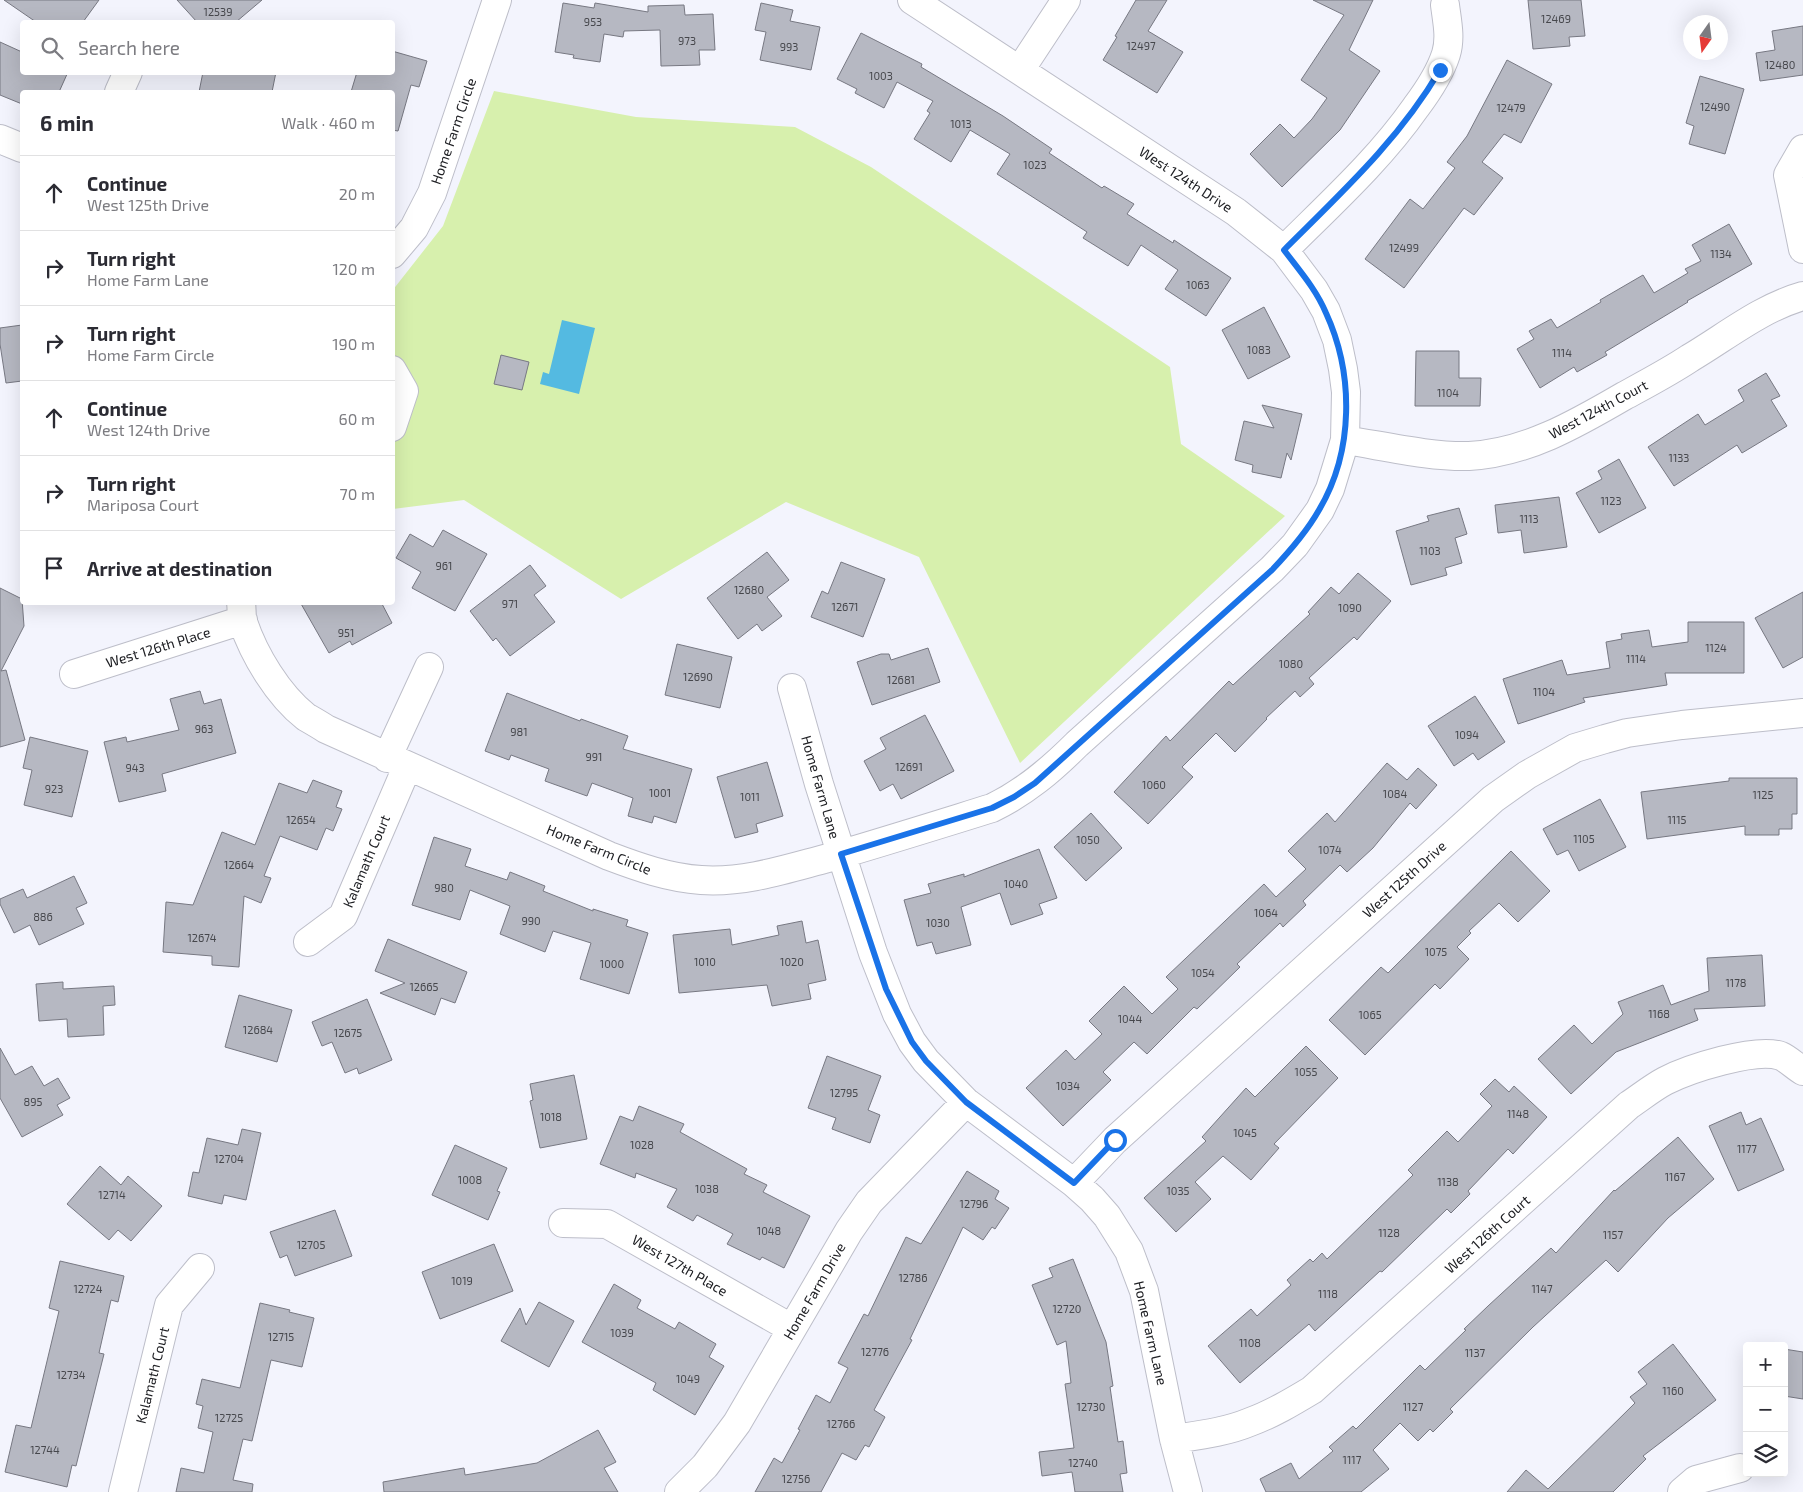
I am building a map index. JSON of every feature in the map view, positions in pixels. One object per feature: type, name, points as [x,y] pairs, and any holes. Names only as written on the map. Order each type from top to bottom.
[{"type":"street","name":"Home Farm Circle","points":[[395,250],[414,228],[432,193],[497,0]]},
{"type":"street","name":"West 124th Drive","points":[[912,0],[1236,212],[1284,250],[1314,290],[1326,311],[1337,340],[1346,392],[1345,440]]},
{"type":"street","points":[[1020,70],[1066,0]]},
{"type":"street","points":[[1284,250],[1370,164],[1405,123],[1426,93],[1440,70],[1446,53],[1449,36],[1445,5]]},
{"type":"street","points":[[120,90],[127,75]]},
{"type":"street","points":[[0,139],[20,147]]},
{"type":"street","points":[[1803,149],[1788,175],[1803,249]]},
{"type":"street","name":"West 124th Court","points":[[1345,440],[1442,455],[1469,456],[1494,453],[1517,447],[1572,426],[1690,358],[1772,307],[1803,296]]},
{"type":"street","points":[[395,376],[404,392],[395,418]]},
{"type":"street","name":"Home Farm Circle","points":[[242,612],[259,658],[273,680],[288,700],[306,716],[326,729],[635,866],[670,876],[700,880],[729,880],[762,876],[992,808],[1014,797],[1048,772],[1272,570],[1295,545],[1320,510],[1330,489],[1345,440]]},
{"type":"street","name":"West 126th Place","points":[[74,674],[242,612]]},
{"type":"street","name":"Kalamath Court","points":[[308,942],[343,916],[429,666]]},
{"type":"street","name":"Home Farm Lane","points":[[792,688],[841,854],[873,953],[897,1014],[912,1042],[926,1061],[966,1102],[1074,1183],[1107,1216],[1132,1259],[1144,1291],[1174,1439],[1188,1492]]},
{"type":"street","name":"West 125th Drive","points":[[1074,1183],[1129,1126],[1493,799],[1527,775],[1576,748],[1627,733],[1682,725],[1803,713]]},
{"type":"street","name":"West 126th Court","points":[[1174,1439],[1219,1432],[1249,1423],[1280,1409],[1312,1390],[1629,1105],[1665,1081],[1696,1068],[1750,1054],[1781,1056],[1803,1071]]},
{"type":"street","name":"Home Farm Drive","points":[[679,1492],[705,1466],[738,1423],[791,1328],[868,1202],[966,1102]]},
{"type":"street","name":"West 127th Place","points":[[563,1224],[607,1224],[791,1328]]},
{"type":"street","name":"Kalamath Court","points":[[123,1492],[169,1305],[200,1268]]},
{"type":"street","points":[[1682,1492],[1696,1480],[1740,1468]]},
{"type":"green space","points":[[494,91],[636,117],[795,127],[871,167],[1170,367],[1181,444],[1285,516],[1020,763],[919,557],[786,502],[621,599],[464,500],[395,509],[395,287],[443,226]]},
{"type":"water","points":[[562,320],[595,328],[579,394],[540,384],[543,372],[549,374]]},
{"type":"building","points":[[4,0],[99,0],[84,20],[33,20]]},
{"type":"building","points":[[177,0],[262,0],[238,20],[195,20]]},
{"type":"building","points":[[1136,0],[1167,0],[1148,31],[1183,52],[1157,93],[1103,60]]},
{"type":"building","points":[[1313,0],[1373,0],[1349,50],[1380,71],[1340,130],[1282,187],[1250,154],[1280,124],[1294,138],[1312,119],[1327,98],[1301,80],[1344,15]]},
{"type":"building","points":[[1528,0],[1581,0],[1585,36],[1569,37],[1570,46],[1533,49]]},
{"type":"building","points":[[563,3],[594,8],[595,3],[648,12],[648,6],[684,5],[685,15],[713,14],[715,50],[699,50],[700,65],[661,66],[660,30],[624,31],[623,37],[604,34],[600,62],[573,58],[574,55],[555,52]]},
{"type":"building","points":[[761,3],[793,10],[790,21],[820,27],[811,70],[760,60],[766,32],[755,30]]},
{"type":"building","points":[[1803,26],[1803,75],[1760,81],[1756,53],[1775,50],[1772,31]]},
{"type":"building","points":[[861,33],[922,64],[921,67],[1003,116],[1052,149],[1049,153],[1102,188],[1104,186],[1134,204],[1127,214],[1173,243],[1174,240],[1231,278],[1206,316],[1165,289],[1178,270],[1141,245],[1128,266],[1083,238],[1087,232],[997,174],[1010,154],[970,130],[951,162],[914,139],[930,113],[927,111],[933,101],[897,82],[884,108],[855,93],[857,89],[837,79]]},
{"type":"building","points":[[0,42],[20,51],[20,75],[67,75],[60,90],[20,90],[20,103],[0,95]]},
{"type":"building","points":[[395,52],[427,61],[419,87],[411,85],[398,131],[395,130],[395,90],[352,90],[356,75],[395,75]]},
{"type":"building","points":[[1507,60],[1552,84],[1521,143],[1504,134],[1482,162],[1503,178],[1474,215],[1464,208],[1404,288],[1365,259],[1410,199],[1423,209],[1455,168],[1447,162],[1467,136]]},
{"type":"building","points":[[202,75],[275,75],[272,90],[199,90]]},
{"type":"building","points":[[1700,76],[1744,89],[1725,154],[1689,144],[1694,126],[1686,123]]},
{"type":"building","points":[[1729,224],[1752,264],[1687,301],[1605,352],[1607,355],[1577,372],[1574,367],[1540,388],[1517,349],[1534,339],[1529,331],[1551,319],[1557,328],[1643,275],[1654,293],[1688,273],[1685,269],[1701,261],[1692,245]]},
{"type":"building","points":[[1264,307],[1290,357],[1248,379],[1222,330]]},
{"type":"building","points":[[20,325],[20,381],[6,383],[0,344],[0,328]]},
{"type":"building","points":[[1416,351],[1459,351],[1459,378],[1481,378],[1480,406],[1415,406]]},
{"type":"building","points":[[501,355],[529,362],[522,390],[494,384]]},
{"type":"building","points":[[1766,373],[1780,396],[1771,400],[1787,426],[1742,453],[1737,445],[1674,486],[1648,447],[1698,414],[1705,425],[1744,401],[1738,390]]},
{"type":"building","points":[[1262,405],[1302,414],[1291,460],[1287,453],[1281,478],[1252,472],[1253,465],[1235,460],[1244,421],[1274,428]]},
{"type":"building","points":[[1619,459],[1646,508],[1599,533],[1576,493],[1602,479],[1598,471]]},
{"type":"building","points":[[1559,497],[1567,547],[1524,553],[1521,530],[1498,533],[1495,505]]},
{"type":"building","points":[[1459,508],[1467,534],[1455,538],[1462,563],[1445,568],[1447,575],[1411,585],[1396,531],[1429,521],[1427,516]]},
{"type":"building","points":[[443,530],[487,554],[455,611],[412,588],[421,572],[396,558],[410,534],[433,547]]},
{"type":"building","points":[[767,552],[789,580],[767,597],[782,616],[762,631],[757,624],[738,639],[707,598]]},
{"type":"building","points":[[841,562],[885,579],[863,637],[811,617],[822,591],[828,594]]},
{"type":"building","points":[[530,565],[546,586],[534,595],[555,622],[510,656],[496,638],[493,641],[470,611]]},
{"type":"building","points":[[1358,573],[1391,601],[1357,640],[1354,637],[1309,678],[1314,684],[1300,697],[1295,691],[1266,718],[1235,752],[1216,733],[1182,767],[1193,777],[1148,824],[1114,792],[1166,736],[1170,741],[1229,681],[1233,685],[1310,614],[1308,612],[1331,587],[1339,594]]},
{"type":"building","points":[[0,588],[20,598],[20,605],[22,605],[24,626],[1,671],[6,670],[25,740],[0,747]]},
{"type":"building","points":[[1803,592],[1803,657],[1783,668],[1755,618]]},
{"type":"building","points":[[302,605],[383,605],[392,623],[352,645],[350,641],[329,653]]},
{"type":"building","points":[[1688,622],[1744,622],[1744,673],[1665,673],[1667,685],[1583,698],[1585,702],[1518,724],[1503,679],[1562,660],[1567,675],[1610,668],[1606,642],[1622,639],[1621,634],[1649,630],[1652,647],[1688,642]]},
{"type":"building","points":[[677,644],[732,657],[720,708],[665,695]]},
{"type":"building","points":[[928,648],[940,682],[872,705],[857,662],[881,654],[889,654],[891,660]]},
{"type":"building","points":[[200,691],[204,704],[221,699],[236,753],[162,774],[166,791],[119,802],[104,742],[126,737],[127,742],[179,730],[170,699]]},
{"type":"building","points":[[507,693],[580,721],[581,719],[628,736],[623,749],[692,769],[676,823],[654,816],[652,823],[628,816],[633,798],[592,783],[587,796],[545,781],[549,769],[511,755],[509,760],[485,751]]},
{"type":"building","points":[[1475,696],[1505,742],[1478,760],[1473,753],[1454,766],[1428,726]]},
{"type":"building","points":[[925,715],[954,771],[901,799],[893,784],[880,791],[864,761],[886,749],[880,738]]},
{"type":"building","points":[[30,737],[88,751],[72,817],[24,805],[32,770],[23,768]]},
{"type":"building","points":[[767,762],[783,816],[756,824],[758,832],[735,838],[717,777]]},
{"type":"building","points":[[1387,763],[1407,780],[1418,768],[1437,785],[1416,809],[1410,803],[1373,848],[1347,872],[1340,865],[1303,901],[1306,905],[1283,927],[1280,923],[1237,964],[1240,967],[1197,1009],[1194,1007],[1147,1054],[1134,1042],[1103,1072],[1111,1080],[1063,1126],[1026,1088],[1066,1050],[1075,1060],[1102,1034],[1089,1021],[1124,986],[1152,1014],[1178,989],[1166,977],[1264,884],[1276,897],[1306,869],[1288,851],[1327,813],[1335,822]]},
{"type":"building","points":[[1729,778],[1797,778],[1797,814],[1792,814],[1792,829],[1779,829],[1779,835],[1745,835],[1745,826],[1647,839],[1641,792],[1729,781]]},
{"type":"building","points":[[313,780],[342,791],[336,807],[342,809],[333,831],[326,828],[317,850],[280,836],[264,876],[271,878],[261,903],[244,896],[239,967],[212,965],[212,956],[163,952],[166,902],[193,905],[222,832],[255,845],[279,783],[307,793]]},
{"type":"building","points":[[1600,799],[1626,847],[1579,871],[1568,850],[1557,855],[1543,829]]},
{"type":"building","points":[[1091,813],[1122,848],[1086,881],[1054,847]]},
{"type":"building","points":[[434,837],[471,849],[465,866],[507,880],[510,872],[545,886],[543,891],[593,911],[593,909],[628,920],[626,926],[648,933],[629,994],[580,979],[591,943],[553,931],[545,952],[500,934],[510,906],[470,890],[460,920],[412,905]]},
{"type":"building","points":[[1039,849],[1057,898],[1039,904],[1043,914],[1011,925],[1000,893],[961,907],[971,945],[936,954],[932,942],[917,946],[904,900],[931,893],[928,884],[964,874],[964,877]]},
{"type":"building","points":[[1511,851],[1550,891],[1518,922],[1499,903],[1469,931],[1471,933],[1457,947],[1469,959],[1440,989],[1435,984],[1365,1055],[1329,1020],[1381,967],[1388,973]]},
{"type":"building","points":[[74,876],[87,903],[76,908],[84,924],[39,945],[30,925],[14,933],[0,904],[0,899],[23,889],[27,898]]},
{"type":"building","points":[[802,921],[806,943],[818,940],[826,980],[808,984],[811,999],[772,1006],[767,985],[679,993],[673,935],[730,929],[732,945],[779,935],[777,926]]},
{"type":"building","points":[[388,939],[467,972],[455,1003],[441,998],[435,1015],[380,993],[405,983],[375,971]]},
{"type":"building","points":[[1762,955],[1765,1006],[1694,1009],[1698,1020],[1616,1052],[1571,1094],[1538,1059],[1574,1025],[1592,1044],[1623,1014],[1618,1002],[1663,985],[1671,1005],[1709,991],[1707,958]]},
{"type":"building","points":[[63,982],[63,989],[114,986],[115,1005],[103,1006],[104,1035],[68,1037],[67,1019],[39,1021],[36,984]]},
{"type":"building","points":[[239,995],[292,1010],[277,1062],[225,1047]]},
{"type":"building","points":[[367,999],[392,1060],[359,1074],[357,1068],[345,1073],[332,1042],[322,1046],[312,1022]]},
{"type":"building","points":[[1306,1046],[1338,1078],[1274,1144],[1279,1148],[1251,1180],[1223,1156],[1195,1182],[1211,1199],[1176,1232],[1144,1198],[1206,1141],[1202,1137],[1246,1088],[1255,1097]]},
{"type":"building","points":[[0,1048],[15,1075],[32,1066],[44,1086],[58,1078],[70,1098],[57,1105],[63,1115],[22,1137],[0,1098]]},
{"type":"building","points":[[827,1056],[881,1076],[868,1110],[880,1115],[870,1143],[832,1129],[836,1118],[808,1108]]},
{"type":"building","points":[[574,1075],[587,1139],[540,1148],[530,1101],[533,1100],[530,1084]]},
{"type":"building","points":[[1495,1079],[1509,1092],[1514,1086],[1547,1117],[1513,1154],[1508,1149],[1468,1191],[1470,1194],[1451,1213],[1447,1209],[1382,1272],[1380,1271],[1315,1331],[1309,1324],[1240,1383],[1208,1346],[1251,1309],[1257,1316],[1291,1285],[1287,1280],[1310,1259],[1313,1262],[1322,1253],[1327,1259],[1413,1175],[1408,1170],[1447,1131],[1458,1142],[1492,1106],[1480,1094]]},
{"type":"building","points":[[639,1106],[684,1124],[680,1132],[747,1169],[744,1174],[767,1185],[763,1192],[810,1216],[784,1268],[762,1257],[760,1260],[727,1244],[733,1234],[697,1215],[693,1221],[667,1207],[677,1189],[636,1173],[635,1178],[600,1164],[620,1116],[633,1121]]},
{"type":"building","points":[[1741,1112],[1746,1125],[1761,1118],[1784,1170],[1738,1191],[1709,1126]]},
{"type":"building","points":[[242,1129],[261,1133],[246,1200],[224,1195],[222,1204],[188,1196],[193,1172],[199,1173],[207,1138],[238,1145]]},
{"type":"building","points":[[1678,1137],[1714,1179],[1668,1218],[1618,1272],[1606,1260],[1533,1327],[1450,1409],[1453,1412],[1433,1432],[1430,1429],[1418,1441],[1400,1423],[1373,1450],[1389,1469],[1361,1492],[1266,1492],[1260,1479],[1291,1463],[1299,1479],[1333,1451],[1329,1447],[1353,1426],[1356,1429],[1420,1365],[1425,1370],[1466,1330],[1464,1329],[1551,1248],[1556,1253],[1614,1190]]},
{"type":"building","points":[[455,1145],[507,1168],[497,1191],[500,1192],[488,1220],[432,1195]]},
{"type":"building","points":[[100,1166],[121,1185],[128,1176],[162,1206],[131,1241],[118,1230],[109,1240],[67,1204]]},
{"type":"building","points":[[967,1171],[999,1191],[995,1199],[1009,1208],[995,1229],[992,1227],[983,1240],[963,1227],[910,1339],[912,1340],[874,1410],[885,1417],[869,1447],[865,1445],[856,1460],[842,1453],[821,1492],[755,1492],[774,1458],[782,1463],[816,1395],[830,1403],[848,1368],[838,1363],[864,1314],[868,1316],[906,1237],[921,1244]]},
{"type":"building","points":[[335,1210],[352,1256],[295,1276],[287,1255],[280,1258],[270,1232]]},
{"type":"building","points":[[494,1244],[513,1291],[440,1319],[422,1272]]},
{"type":"building","points":[[1073,1259],[1106,1342],[1113,1386],[1110,1387],[1118,1442],[1123,1441],[1127,1473],[1120,1474],[1123,1492],[1075,1492],[1072,1472],[1042,1476],[1039,1452],[1074,1448],[1065,1384],[1071,1383],[1066,1341],[1057,1345],[1032,1285],[1053,1277],[1049,1268]]},
{"type":"building","points":[[60,1261],[124,1276],[118,1302],[111,1300],[99,1353],[104,1354],[76,1466],[72,1465],[67,1487],[5,1472],[16,1425],[31,1428],[59,1311],[49,1308]]},
{"type":"building","points":[[614,1284],[641,1300],[637,1308],[675,1329],[679,1322],[716,1344],[709,1357],[724,1366],[695,1415],[653,1390],[656,1383],[582,1342]]},
{"type":"building","points":[[539,1302],[574,1321],[549,1367],[501,1341],[520,1308],[526,1325]]},
{"type":"building","points":[[260,1303],[314,1318],[302,1367],[271,1360],[252,1441],[243,1439],[233,1480],[253,1484],[252,1492],[176,1492],[181,1468],[204,1473],[213,1432],[198,1428],[203,1406],[196,1404],[202,1379],[240,1388]]},
{"type":"building","points":[[1673,1344],[1716,1400],[1643,1456],[1646,1459],[1613,1492],[1507,1492],[1526,1470],[1548,1489],[1635,1403],[1630,1397],[1647,1384],[1638,1372]]},
{"type":"building","points":[[1788,1350],[1803,1352],[1803,1399],[1788,1397]]},
{"type":"building","points":[[598,1430],[616,1462],[604,1468],[618,1492],[384,1492],[383,1482],[464,1468],[465,1475],[537,1463]]},
{"type":"route","points":[[1115,1140],[1074,1183],[966,1102],[926,1061],[912,1042],[886,989],[841,854],[992,808],[1014,797],[1035,783],[1272,570],[1306,532],[1320,510],[1330,489],[1345,440],[1346,392],[1337,340],[1326,311],[1314,290],[1284,250],[1370,164],[1405,123],[1440,70]]}]
